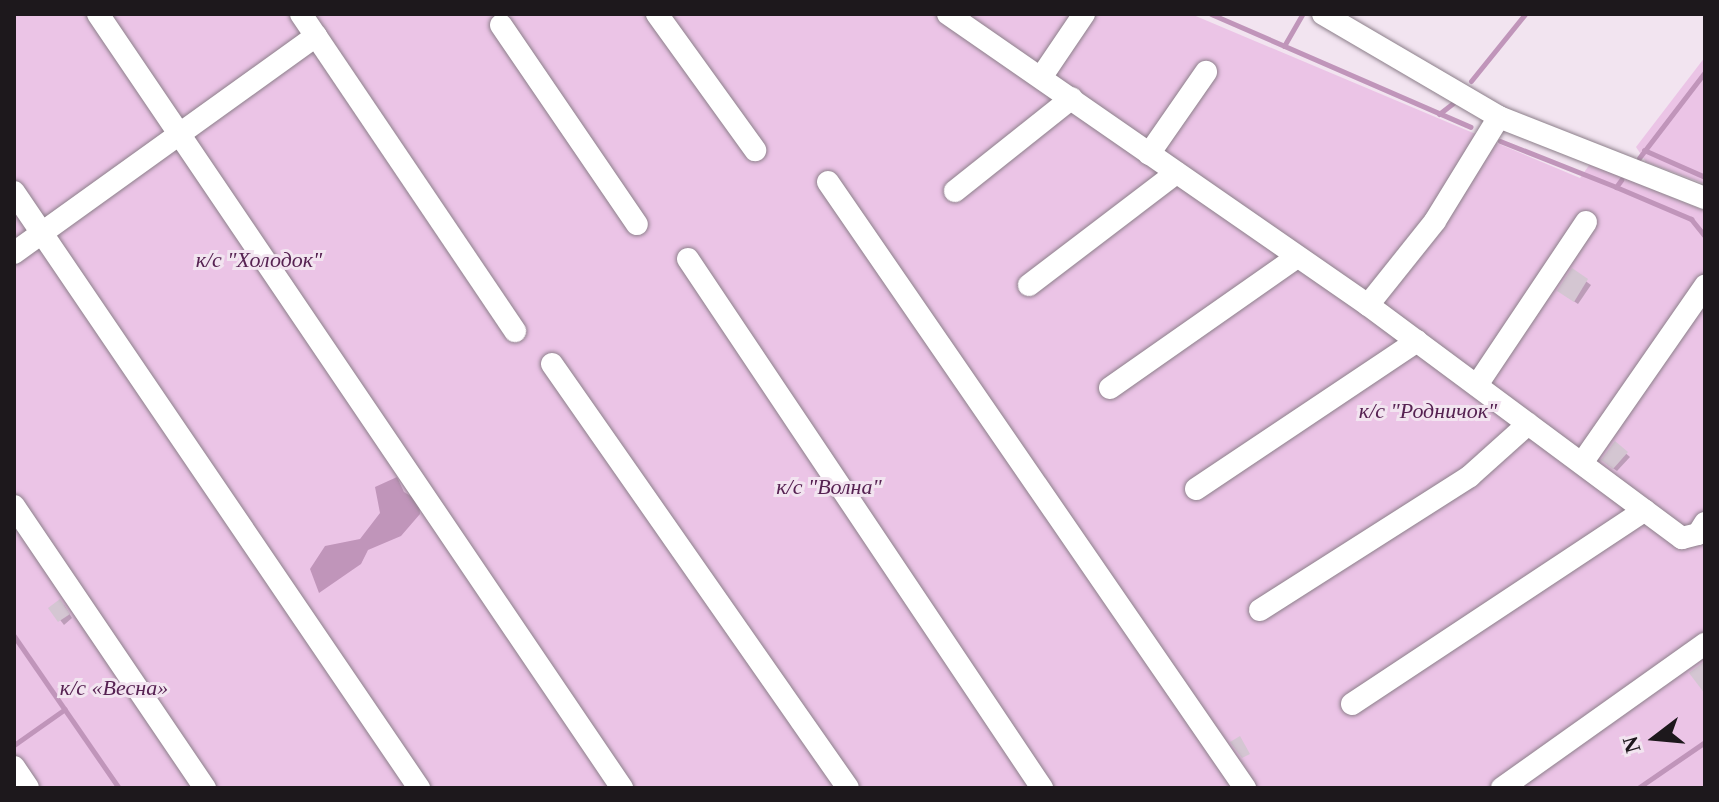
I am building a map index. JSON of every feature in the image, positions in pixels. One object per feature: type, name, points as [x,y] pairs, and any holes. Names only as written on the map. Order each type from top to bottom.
[{"type":"lane","points":[[98,14],[622,788]]},
{"type":"lane","points":[[301,14],[515,331]]},
{"type":"lane","points":[[657,14],[755,150]]},
{"type":"lane","points":[[948,14],[1042,76],[1296,258],[1368,305],[1682,538],[1698,534],[1705,523]]},
{"type":"lane","points":[[1042,76],[1084,14]]},
{"type":"lane","points":[[1323,14],[1499,117],[1705,198]]},
{"type":"lane","points":[[504,18],[637,224]]},
{"type":"lane","points":[[14,253],[316,36]]},
{"type":"lane","points":[[1149,154],[1206,72]]},
{"type":"lane","points":[[955,191],[1072,98]]},
{"type":"lane","points":[[1368,305],[1435,221],[1499,117]]},
{"type":"lane","points":[[1029,285],[1176,173]]},
{"type":"lane","points":[[828,182],[1245,788]]},
{"type":"lane","points":[[14,192],[419,788]]},
{"type":"lane","points":[[1477,385],[1586,222]]},
{"type":"lane","points":[[1110,388],[1296,258]]},
{"type":"lane","points":[[688,259],[1042,788]]},
{"type":"lane","points":[[1582,463],[1705,286]]},
{"type":"lane","points":[[1196,489],[1417,341]]},
{"type":"lane","points":[[552,364],[848,788]]},
{"type":"lane","points":[[1260,610],[1470,476],[1528,424]]},
{"type":"lane","points":[[14,506],[205,788]]},
{"type":"lane","points":[[1352,704],[1645,510]]},
{"type":"lane","points":[[1502,788],[1705,644]]},
{"type":"lane","points":[[14,767],[28,788]]},
{"type":"green space","points":[[14,14],[1191,14],[1580,178],[1590,164],[1705,211],[1705,788],[14,788]]},
{"type":"green space","points":[[1705,57],[1705,184],[1646,162],[1636,147]]},
{"type":"shaded area","points":[[397,477],[404,492],[419,501],[420,514],[401,536],[368,550],[361,564],[319,593],[310,569],[325,546],[360,539],[380,513],[375,487]]},
{"type":"building","points":[[1572,268],[1588,279],[1574,302],[1557,291]]},
{"type":"building","points":[[1615,441],[1628,452],[1613,469],[1601,460]]},
{"type":"building","points":[[60,599],[70,614],[58,622],[48,608]]},
{"type":"building","points":[[1705,661],[1705,694],[1689,673]]},
{"type":"building","points":[[1240,736],[1250,754],[1242,758],[1230,742]]},
{"type":"waterway","points":[[1211,14],[1471,127]]},
{"type":"waterway","points":[[1471,81],[1525,14]]},
{"type":"waterway","points":[[1284,46],[1302,15]]},
{"type":"waterway","points":[[1639,158],[1705,72]]},
{"type":"waterway","points":[[1439,114],[1453,103]]},
{"type":"waterway","points":[[1500,141],[1616,187],[1621,180]]},
{"type":"waterway","points":[[1644,150],[1705,177]]},
{"type":"waterway","points":[[1616,187],[1691,219],[1705,236]]},
{"type":"waterway","points":[[14,636],[119,788]]},
{"type":"waterway","points":[[14,745],[65,709]]},
{"type":"waterway","points":[[1638,788],[1705,742]]},
{"type":"park label","name":"к/с \"Холодок\"","points":[[259,260]]},
{"type":"park label","name":"к/с \"Родничок\"","points":[[1428,411]]},
{"type":"park label","name":"к/с \"Волна\"","points":[[829,487]]},
{"type":"park label","name":"к/с «Весна»","points":[[114,688]]}]
